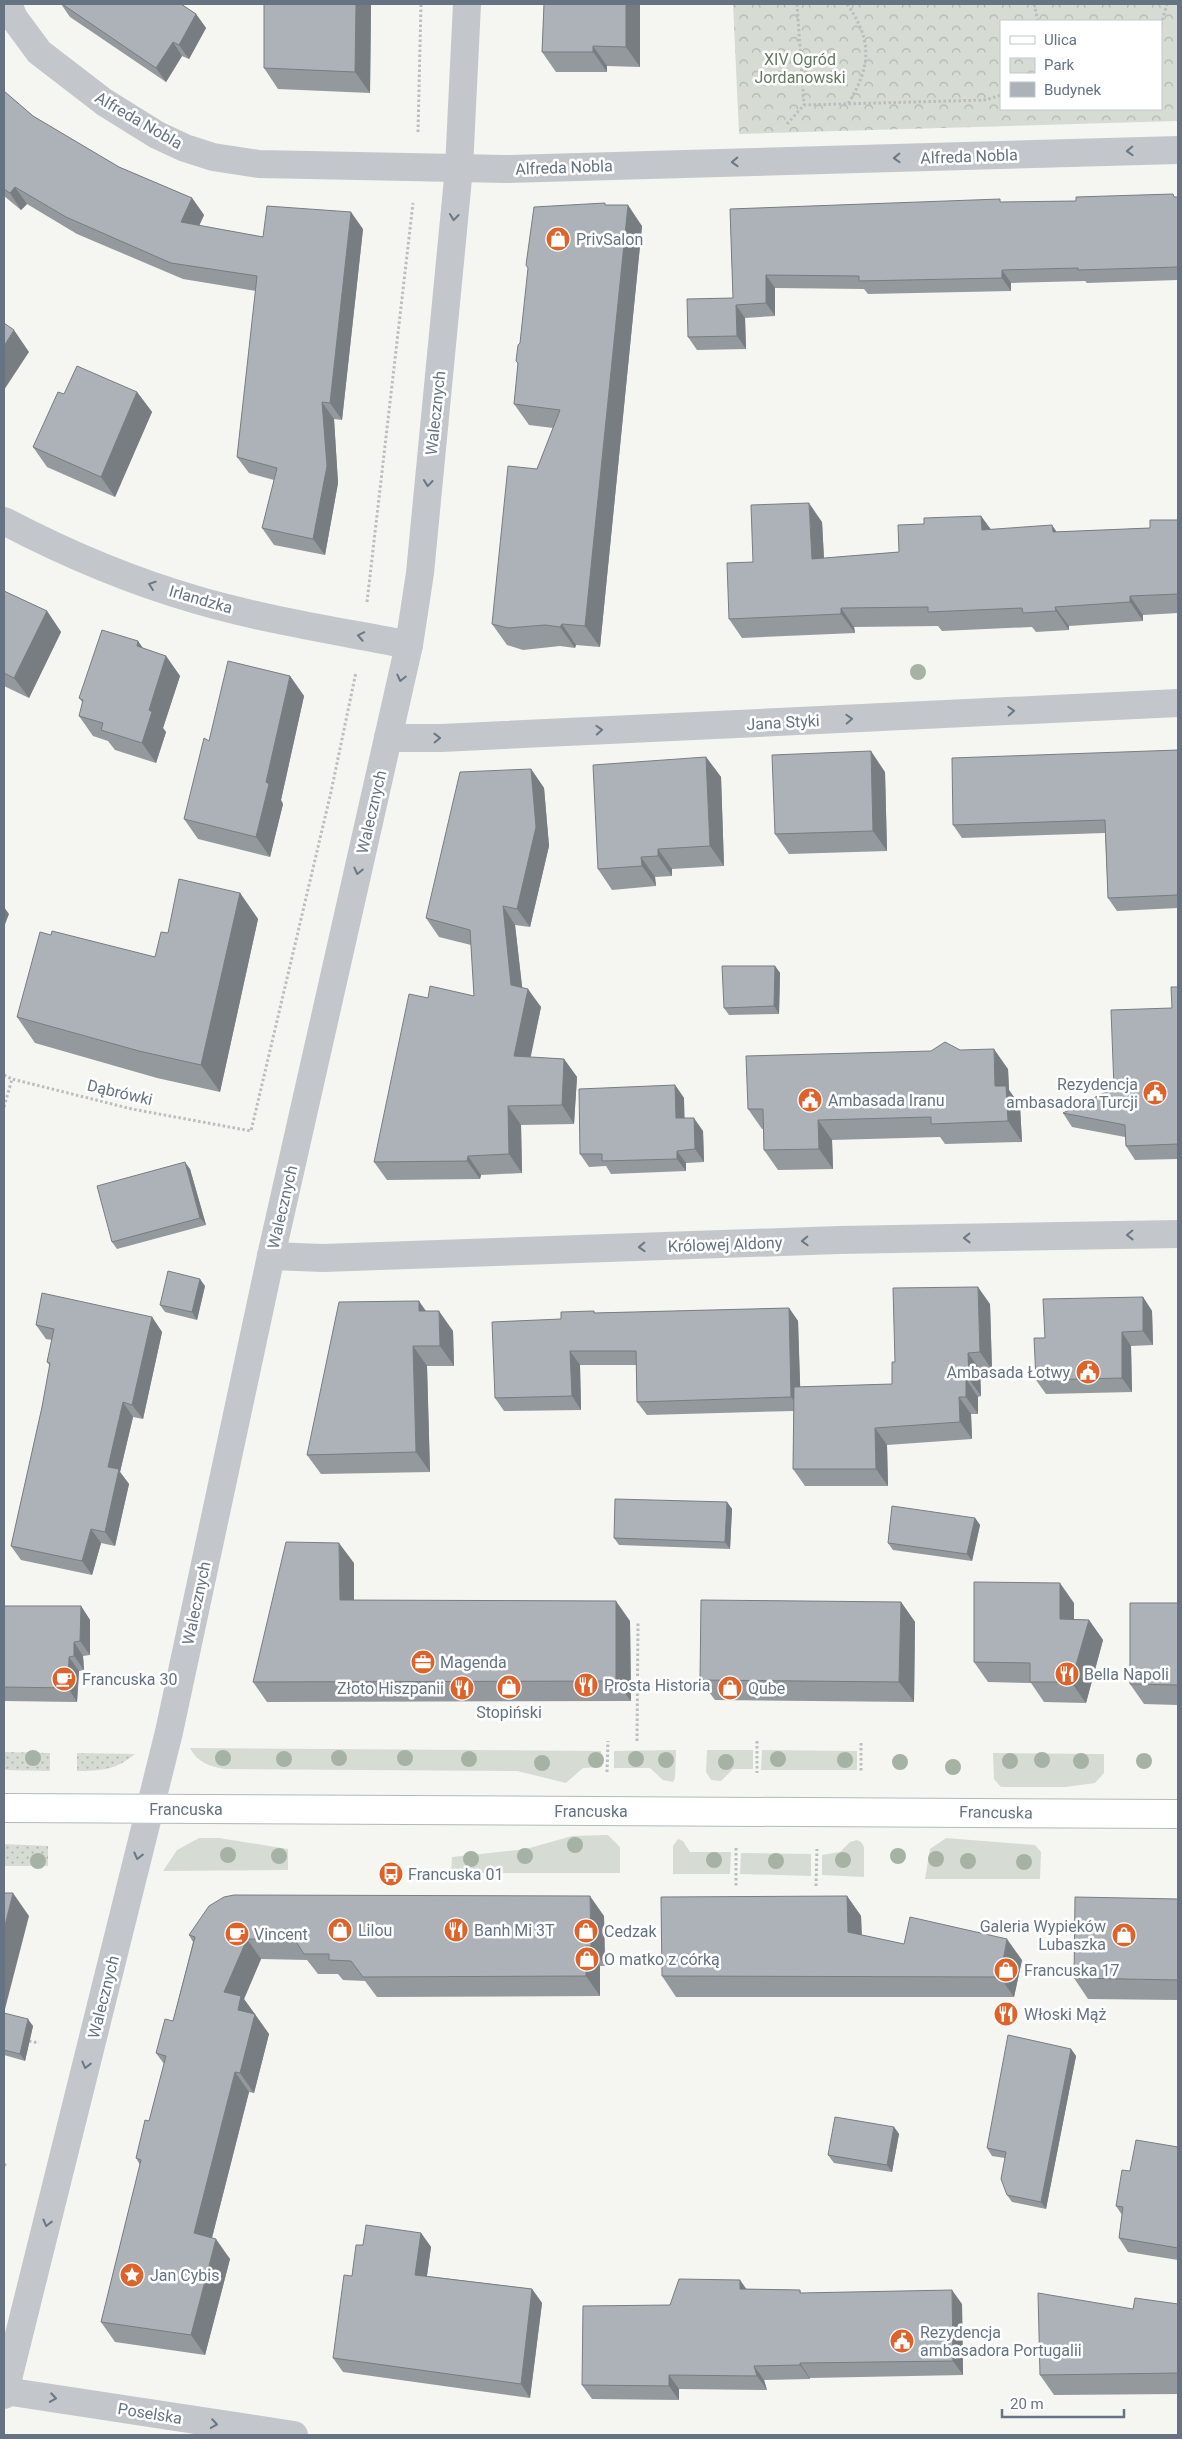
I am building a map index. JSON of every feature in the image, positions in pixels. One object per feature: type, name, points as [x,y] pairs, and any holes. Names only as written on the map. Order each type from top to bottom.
[{"type":"street","name":"Alfreda Nobla","points":[[8,4],[14,18],[40,52],[104,102],[157,135],[185,148],[213,157],[259,164],[459,168],[1178,150]]},
{"type":"street","name":"Walecznych","points":[[4,2393],[169,1732],[271,1256],[409,645],[420,573],[459,168],[467,4]]},
{"type":"street","name":"Irlandzka","points":[[4,521],[76,556],[196,600],[261,616],[409,645]]},
{"type":"street","name":"Jana Styki","points":[[388,738],[461,737],[1178,703]]},
{"type":"street","name":"Królowej Aldony","points":[[271,1256],[323,1258],[839,1240],[1178,1234]]},
{"type":"street","name":"Francuska","points":[[4,1808],[1178,1814]]},
{"type":"street","name":"Poselska","points":[[4,2393],[294,2435]]},
{"type":"path","points":[[364,636],[418,168],[421,4]]},
{"type":"path","points":[[786,126],[804,105],[797,4]]},
{"type":"path","points":[[847,4],[863,30],[867,58],[864,74],[848,104]]},
{"type":"path","points":[[1034,4],[1038,20]]},
{"type":"path","points":[[1162,22],[1167,4]]},
{"type":"path","points":[[804,105],[986,100],[1000,95]]},
{"type":"path","name":"Dąbrówki","points":[[4,1075],[12,1079],[132,1109],[251,1131],[331,792],[364,636]]},
{"type":"path","points":[[4,1107],[12,1079]]},
{"type":"path","points":[[637,1741],[638,1622]]},
{"type":"path","points":[[607,1772],[608,1741]]},
{"type":"path","points":[[757,1741],[757,1773]]},
{"type":"path","points":[[861,1743],[861,1773]]},
{"type":"path","points":[[736,1848],[736,1886]]},
{"type":"path","points":[[816,1886],[817,1849]]},
{"type":"path","points":[[29,2041],[39,2043]]},
{"type":"green space","name":"XIV Ogród Jordanowski","points":[[733,4],[1178,4],[1178,121],[739,134]]},
{"type":"green space","points":[[190,1748],[601,1751],[602,1767],[583,1768],[566,1783],[517,1771],[225,1769],[204,1763],[196,1757]]},
{"type":"green space","points":[[676,1750],[675,1778],[673,1782],[663,1780],[650,1768],[614,1768],[614,1751]]},
{"type":"green space","points":[[707,1750],[753,1750],[753,1769],[733,1769],[721,1781],[711,1780],[706,1772]]},
{"type":"green space","points":[[762,1750],[857,1751],[857,1770],[761,1770]]},
{"type":"green space","points":[[4,1752],[50,1753],[50,1771],[4,1770]]},
{"type":"green space","points":[[77,1753],[135,1754],[115,1766],[94,1771],[77,1771]]},
{"type":"green space","points":[[993,1753],[1104,1754],[1104,1773],[1095,1783],[1066,1787],[1001,1787],[994,1779]]},
{"type":"green space","points":[[608,1835],[620,1847],[620,1873],[451,1873],[452,1857],[526,1849],[572,1836]]},
{"type":"green space","points":[[199,1838],[219,1838],[288,1849],[288,1870],[163,1871],[177,1850]]},
{"type":"green space","points":[[946,1838],[1035,1845],[1041,1852],[1040,1879],[925,1879],[930,1849]]},
{"type":"green space","points":[[678,1839],[683,1841],[690,1852],[731,1852],[730,1874],[673,1874],[673,1846]]},
{"type":"green space","points":[[857,1840],[864,1847],[864,1877],[822,1875],[822,1855],[840,1852],[850,1842]]},
{"type":"green space","points":[[4,1844],[48,1846],[48,1866],[4,1866]]},
{"type":"green space","points":[[741,1853],[811,1854],[811,1876],[740,1874]]},
{"type":"building","points":[[62,4],[181,4],[196,14],[179,45],[173,42],[156,68]]},
{"type":"building","points":[[264,4],[356,4],[355,72],[264,68]]},
{"type":"building","points":[[544,4],[626,4],[626,47],[593,46],[593,52],[542,52]]},
{"type":"building","points":[[4,91],[33,116],[119,167],[192,198],[181,222],[263,237],[267,206],[351,212],[330,403],[322,402],[327,466],[313,539],[262,528],[277,468],[237,457],[257,276],[171,263],[66,217],[15,187],[10,193],[4,189]]},
{"type":"building","points":[[1173,194],[1174,197],[1178,197],[1178,267],[1002,270],[1002,278],[859,281],[859,276],[766,275],[766,303],[736,305],[737,336],[688,337],[687,299],[733,298],[730,209],[1000,199],[1000,202],[1076,201],[1076,197]]},
{"type":"building","points":[[605,203],[605,205],[628,205],[585,626],[562,624],[560,627],[545,625],[508,628],[492,624],[508,466],[537,469],[560,410],[514,404],[518,363],[516,361],[518,345],[520,343],[528,268],[526,265],[534,207]]},
{"type":"building","points":[[4,323],[14,330],[4,346]]},
{"type":"building","points":[[77,366],[137,392],[101,477],[33,447],[58,392],[64,394]]},
{"type":"building","points":[[809,503],[812,559],[899,552],[898,525],[924,524],[924,518],[981,516],[982,530],[1052,525],[1053,532],[1150,528],[1150,520],[1178,520],[1178,594],[1130,596],[1130,602],[1055,607],[1056,611],[1023,613],[1022,608],[928,612],[928,607],[841,608],[841,614],[729,619],[727,563],[753,562],[751,505]]},
{"type":"building","points":[[4,591],[47,611],[14,678],[4,673]]},
{"type":"building","points":[[102,630],[138,641],[137,646],[166,656],[149,710],[152,712],[142,743],[101,730],[103,723],[79,716],[83,700],[79,698]]},
{"type":"building","points":[[228,661],[290,676],[266,782],[269,784],[256,837],[184,819],[204,738],[209,741]]},
{"type":"building","points":[[1178,750],[1178,895],[1108,898],[1105,820],[953,825],[952,758]]},
{"type":"building","points":[[871,751],[873,831],[775,834],[772,755]]},
{"type":"building","points":[[706,757],[710,846],[658,849],[658,856],[641,857],[642,866],[598,869],[593,765]]},
{"type":"building","points":[[531,769],[536,827],[517,909],[503,906],[511,985],[528,989],[514,1056],[564,1059],[562,1105],[508,1106],[509,1154],[468,1156],[467,1161],[374,1162],[409,994],[428,998],[430,986],[474,996],[470,930],[426,918],[460,772]]},
{"type":"building","points":[[179,879],[240,893],[201,1065],[139,1051],[17,1017],[40,932],[51,935],[52,931],[155,957],[161,932],[168,933]]},
{"type":"building","points":[[722,966],[775,966],[774,1006],[724,1008]]},
{"type":"building","name":"Rezydencja ambasadora Turcji","points":[[1171,987],[1178,987],[1178,1144],[1126,1146],[1125,1125],[1063,1113],[1114,1088],[1111,1010],[1172,1008]]},
{"type":"building","points":[[945,1042],[960,1050],[994,1049],[995,1086],[1006,1086],[1008,1121],[931,1124],[931,1117],[818,1120],[819,1149],[764,1150],[763,1109],[748,1109],[746,1056],[931,1051]]},
{"type":"building","points":[[675,1085],[676,1118],[694,1118],[695,1149],[677,1151],[677,1159],[602,1161],[602,1154],[580,1154],[579,1089]]},
{"type":"building","points":[[185,1162],[200,1218],[112,1242],[97,1186]]},
{"type":"building","points":[[168,1271],[200,1279],[192,1312],[160,1305]]},
{"type":"building","points":[[978,1287],[980,1352],[968,1353],[969,1379],[966,1379],[966,1397],[959,1397],[960,1422],[875,1428],[876,1469],[793,1469],[794,1387],[892,1384],[892,1362],[895,1362],[893,1288]]},
{"type":"building","points":[[42,1293],[152,1317],[132,1405],[123,1402],[108,1467],[119,1469],[105,1532],[91,1529],[82,1561],[11,1546],[50,1363],[47,1362],[54,1329],[36,1325]]},
{"type":"building","name":"Ambasada Łotwy","points":[[1143,1297],[1143,1331],[1122,1332],[1122,1378],[1036,1380],[1034,1338],[1045,1338],[1043,1299]]},
{"type":"building","points":[[419,1301],[419,1311],[439,1311],[440,1346],[413,1346],[416,1452],[307,1455],[339,1302]]},
{"type":"building","points":[[789,1308],[791,1397],[637,1402],[636,1351],[570,1351],[572,1396],[495,1398],[492,1322],[561,1319],[561,1312],[594,1311],[594,1313]]},
{"type":"building","points":[[615,1499],[727,1502],[725,1542],[614,1538]]},
{"type":"building","points":[[892,1506],[975,1518],[967,1554],[888,1543]]},
{"type":"building","points":[[286,1542],[339,1543],[340,1600],[616,1601],[616,1681],[253,1682]]},
{"type":"building","points":[[974,1582],[1060,1583],[1060,1619],[1089,1620],[1071,1682],[1030,1682],[1030,1663],[974,1662]]},
{"type":"building","points":[[701,1600],[901,1602],[899,1682],[700,1680]]},
{"type":"building","points":[[1130,1603],[1178,1603],[1178,1685],[1130,1684]]},
{"type":"building","points":[[4,1606],[81,1606],[80,1641],[74,1642],[74,1656],[69,1657],[68,1688],[4,1687]]},
{"type":"building","points":[[4,1893],[13,1893],[4,1929]]},
{"type":"building","points":[[234,1895],[590,1896],[591,1946],[586,1946],[586,1976],[363,1977],[351,1961],[329,1960],[329,1954],[304,1954],[295,1940],[247,1939],[224,1992],[241,1996],[238,2010],[255,2014],[240,2073],[235,2072],[194,2233],[216,2239],[191,2335],[101,2322],[141,2160],[136,2158],[145,2120],[149,2121],[166,2056],[156,2053],[165,2019],[173,2021],[195,1937],[189,1935],[209,1906],[224,1897]]},
{"type":"building","points":[[847,1896],[848,1932],[904,1944],[910,1917],[1007,1939],[1000,1977],[662,1976],[661,1897]]},
{"type":"building","points":[[1075,1897],[1178,1899],[1178,1980],[1074,1978]]},
{"type":"building","points":[[4,2013],[28,2019],[20,2054],[4,2050]]},
{"type":"building","points":[[1008,2035],[1071,2049],[1041,2202],[1007,2195],[1001,2179],[1006,2152],[987,2148]]},
{"type":"building","points":[[835,2117],[894,2127],[887,2165],[828,2155]]},
{"type":"building","points":[[1136,2140],[1178,2147],[1178,2248],[1119,2238],[1123,2207],[1116,2206],[1122,2170],[1130,2171]]},
{"type":"building","points":[[366,2225],[421,2233],[415,2275],[532,2289],[521,2384],[333,2358],[344,2275],[352,2276],[356,2245],[363,2245]]},
{"type":"building","points":[[679,2279],[740,2280],[740,2289],[800,2290],[800,2293],[952,2290],[953,2361],[800,2363],[800,2365],[754,2366],[757,2376],[669,2375],[669,2386],[582,2385],[583,2306],[670,2305]]},
{"type":"building","points":[[1038,2293],[1133,2309],[1135,2298],[1178,2304],[1178,2373],[1040,2375]]},
{"type":"place","name":"PrivSalon","points":[[558,239]]},
{"type":"place","name":"Rezydencja ambasadora Turcji","points":[[1155,1093]]},
{"type":"place","name":"Ambasada Iranu","points":[[810,1100]]},
{"type":"place","name":"Ambasada Łotwy","points":[[1088,1372]]},
{"type":"place","name":"Magenda","points":[[423,1662]]},
{"type":"place","name":"Bella Napoli","points":[[1067,1674]]},
{"type":"place","name":"Francuska 30","points":[[64,1679]]},
{"type":"place","name":"Prosta Historia","points":[[586,1685]]},
{"type":"place","name":"Stopiński","points":[[509,1687]]},
{"type":"place","name":"Złoto Hiszpanii","points":[[462,1688]]},
{"type":"place","name":"Qube","points":[[730,1688]]},
{"type":"place","name":"Francuska 01","points":[[391,1874]]},
{"type":"place","name":"Lilou","points":[[340,1930]]},
{"type":"place","name":"Banh Mi 3T","points":[[456,1930]]},
{"type":"place","name":"Cedzak","points":[[586,1931]]},
{"type":"place","name":"Vincent","points":[[237,1934]]},
{"type":"place","name":"Galeria Wypieków Lubaszka","points":[[1124,1935]]},
{"type":"place","name":"O matko z córką","points":[[587,1959]]},
{"type":"place","name":"Francuska 17","points":[[1006,1970]]},
{"type":"place","name":"Włoski Mąż","points":[[1006,2014]]},
{"type":"place","name":"Jan Cybis","points":[[132,2275]]},
{"type":"place","name":"Rezydencja ambasadora Portugalii","points":[[902,2341]]}]
